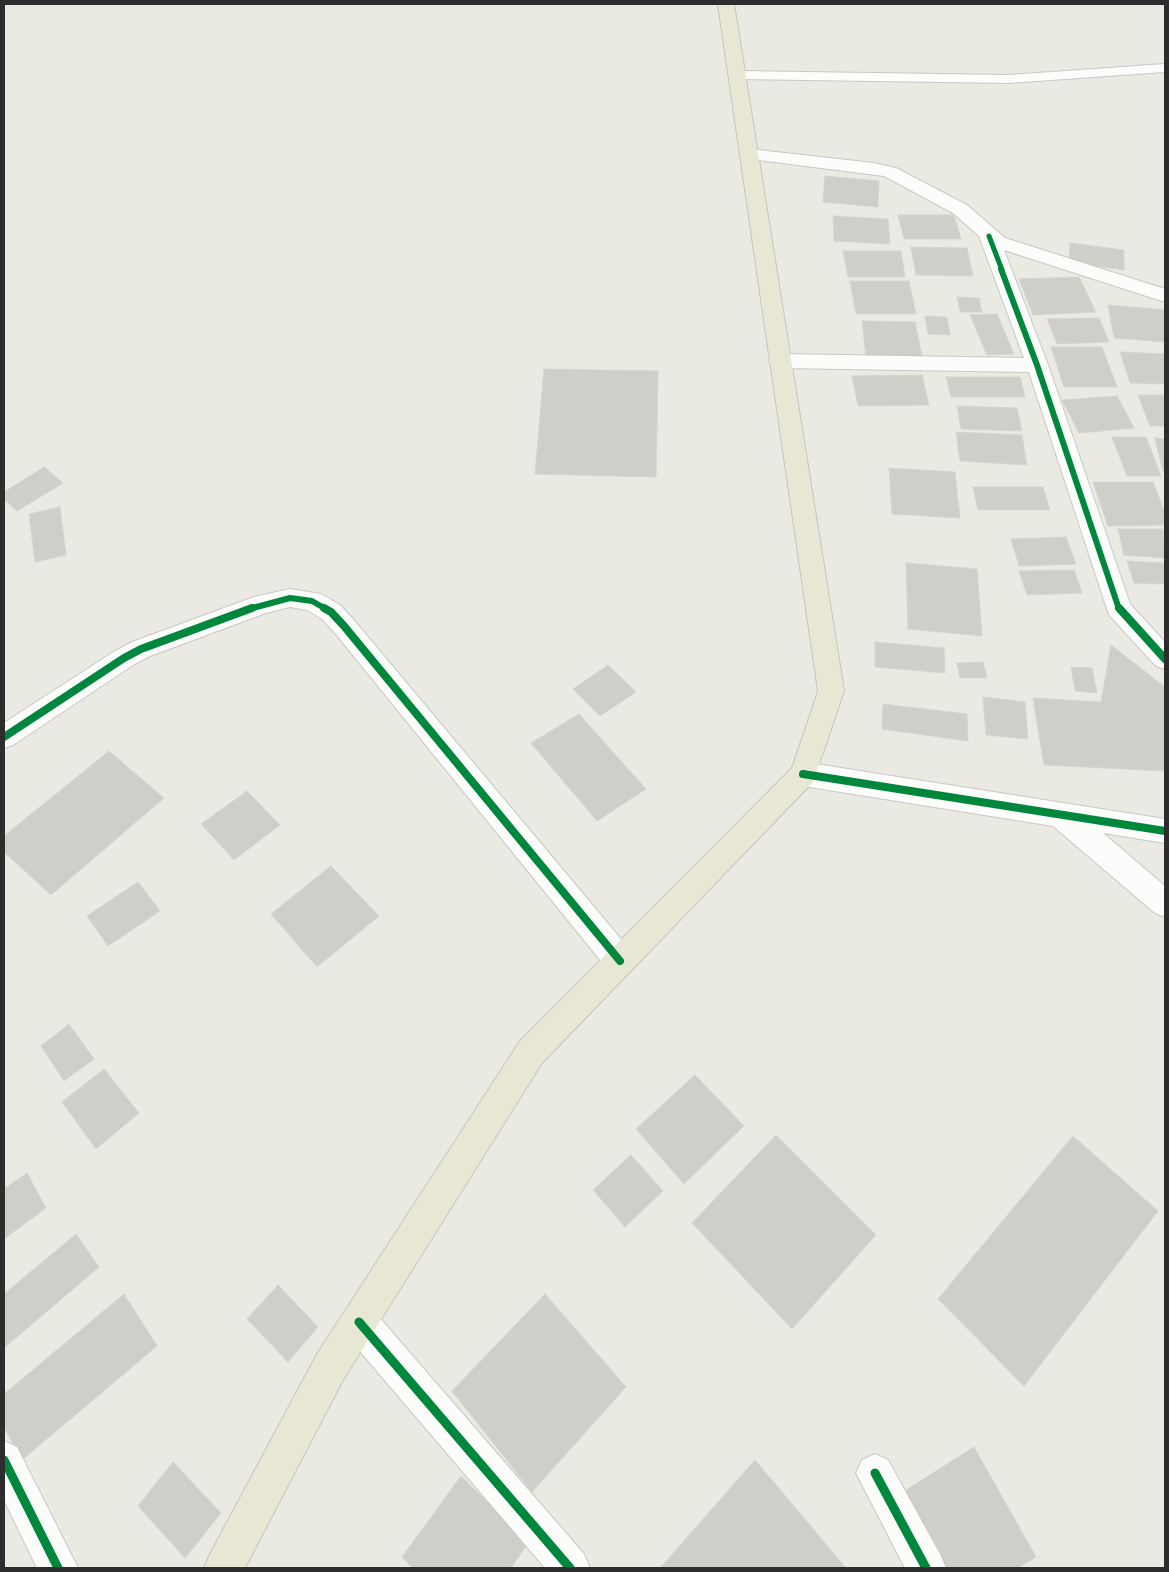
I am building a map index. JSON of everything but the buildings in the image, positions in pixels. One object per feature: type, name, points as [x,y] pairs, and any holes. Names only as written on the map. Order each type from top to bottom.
[{"type":"main road","points":[[224,1568],[330,1367],[531,1052],[803,774],[831,691],[726,4]]},
{"type":"street","points":[[749,154],[874,168],[890,172],[960,209],[989,236],[1007,246],[1165,296]]},
{"type":"street","points":[[989,236],[1037,365],[1118,609],[1165,659]]},
{"type":"street","points":[[780,361],[1037,365]]},
{"type":"street","points":[[4,737],[124,658],[141,649],[263,604],[290,598],[312,601],[331,612],[344,626],[620,961]]},
{"type":"street","points":[[803,774],[1165,831]]},
{"type":"street","points":[[1061,815],[1165,904]]},
{"type":"street","points":[[359,1322],[570,1568]]},
{"type":"street","points":[[4,1460],[58,1568]]},
{"type":"street","points":[[875,1472],[926,1568]]},
{"type":"lane","points":[[737,75],[1008,79],[1165,68]]},
{"type":"cycle path","points":[[989,236],[1037,365],[1119,609],[1165,659]]},
{"type":"cycle path","points":[[4,737],[124,658],[141,649],[263,604],[290,598],[312,601],[331,612],[344,626],[620,961]]},
{"type":"cycle path","points":[[803,774],[1165,831]]},
{"type":"cycle path","points":[[359,1322],[570,1568]]},
{"type":"cycle path","points":[[4,1460],[58,1568]]},
{"type":"cycle path","points":[[875,1473],[926,1568]]}]
